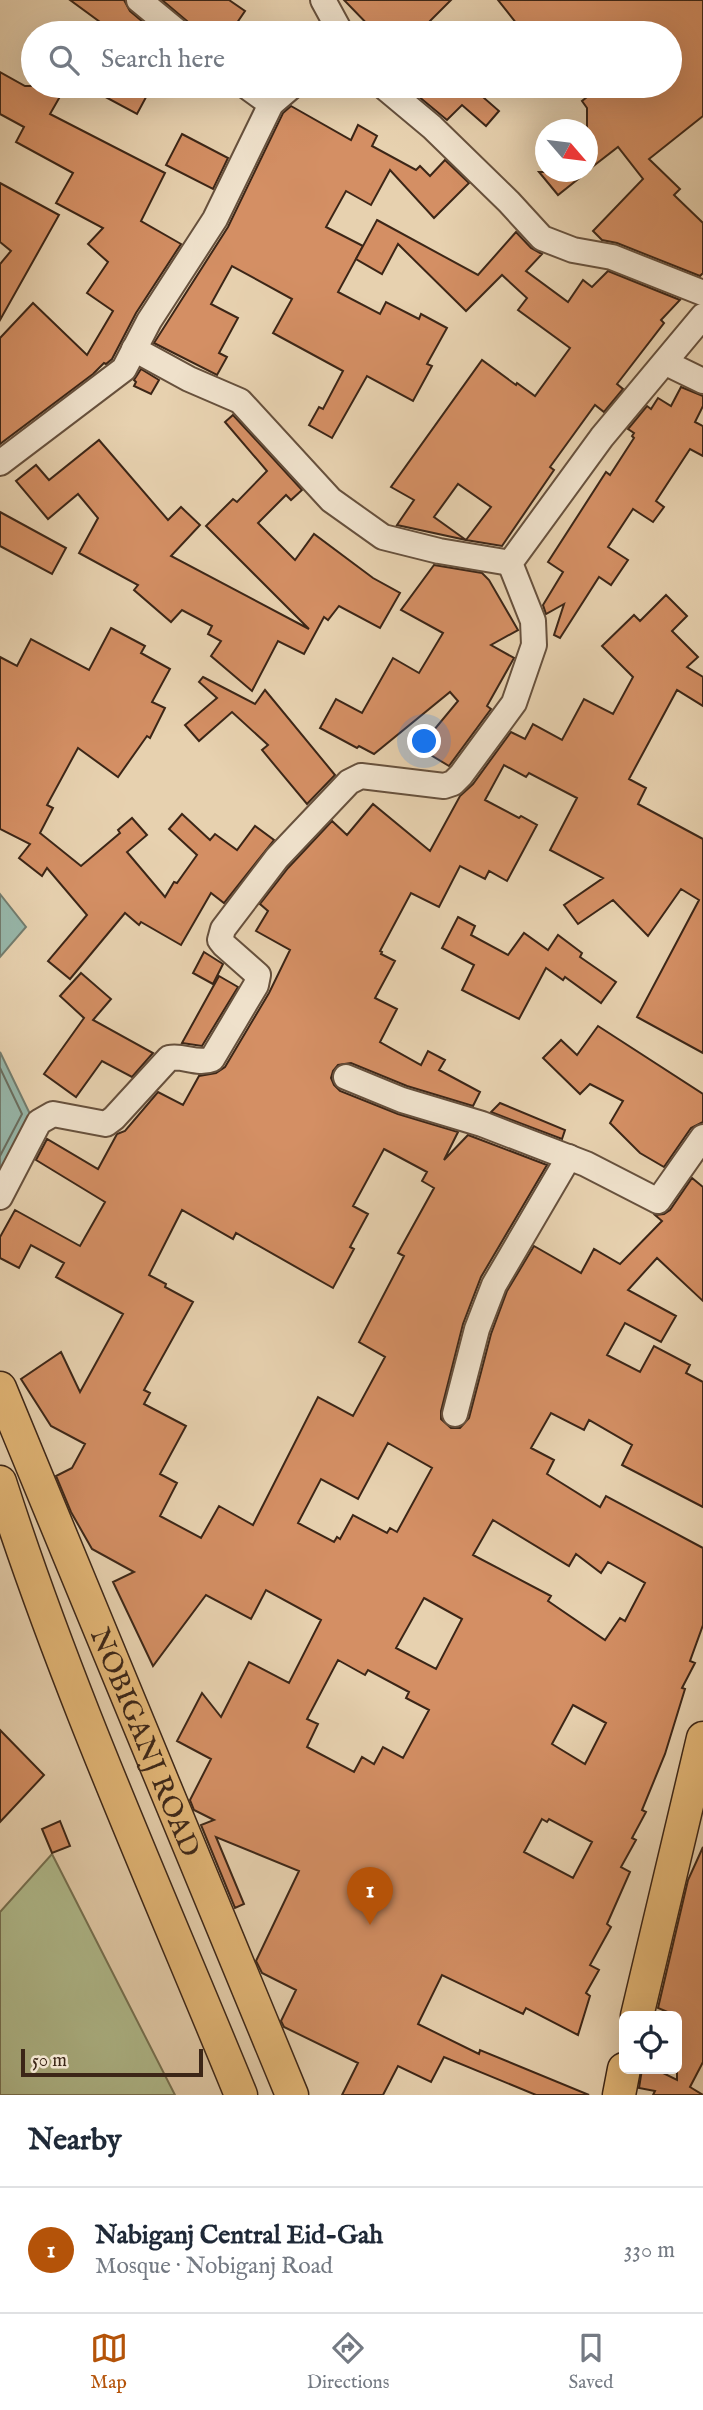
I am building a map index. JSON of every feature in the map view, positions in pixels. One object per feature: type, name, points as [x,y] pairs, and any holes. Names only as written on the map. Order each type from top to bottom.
[{"type":"main road","name":"NOBIGANJ ROAD","points":[[0,1388],[292,2095]]},
{"type":"main road","name":"NOBIGANJ ROAD","points":[[0,1482],[64,1666],[242,2095]]},
{"type":"main road","points":[[638,2011],[703,1738]]},
{"type":"main road","points":[[619,2095],[623,2074]]},
{"type":"street","points":[[139,0],[164,21]]},
{"type":"street","points":[[323,0],[334,21]]},
{"type":"street","points":[[263,98],[271,104]]},
{"type":"street","points":[[0,463],[124,369],[149,321],[215,219],[271,104],[278,98]]},
{"type":"street","points":[[397,98],[432,127],[542,238],[573,250],[612,257],[703,293]]},
{"type":"street","points":[[510,563],[602,438],[703,316]]},
{"type":"street","points":[[134,349],[189,379],[240,401],[331,500],[383,537],[439,551],[510,563]]},
{"type":"street","points":[[666,363],[703,381]]},
{"type":"street","points":[[0,1197],[39,1122],[52,1114],[106,1124],[169,1058],[177,1056],[204,1062],[212,1059],[256,985],[258,975],[223,945],[220,940],[223,929],[277,858],[349,782],[361,776],[444,786],[453,783],[461,775],[514,703],[534,645],[533,621],[510,563]]},
{"type":"street","points":[[346,1077],[402,1100],[482,1124],[569,1157],[658,1201],[703,1137]]},
{"type":"street","points":[[455,1414],[477,1329],[494,1284],[569,1157]]},
{"type":"green space","points":[[52,1854],[175,2095],[0,2095],[0,1912]]},
{"type":"water","points":[[0,894],[26,927],[0,957]]},
{"type":"water","points":[[0,1052],[30,1114],[0,1171]]},
{"type":"building","points":[[70,0],[124,0],[130,11],[142,21],[99,21]]},
{"type":"building","points":[[162,0],[229,0],[245,11],[238,21],[187,21]]},
{"type":"building","points":[[344,0],[451,0],[430,21],[364,21]]},
{"type":"building","points":[[498,0],[703,0],[703,116],[649,159],[680,189],[674,195],[703,223],[703,273],[700,276],[617,243],[602,240],[593,231],[643,179],[618,147],[598,162],[598,119],[587,119],[587,108],[582,101],[586,98],[682,98],[682,21],[515,21]]},
{"type":"building","points":[[0,72],[21,84],[21,98],[59,98],[50,114],[165,173],[141,221],[181,244],[136,313],[112,359],[0,444],[0,338],[33,303],[87,355],[113,311],[87,293],[108,262],[88,244],[103,228],[56,203],[73,173],[16,142],[24,127],[0,114]]},
{"type":"building","points":[[107,98],[146,98],[137,114]]},
{"type":"building","points":[[420,98],[484,98],[499,111],[486,126],[462,105],[447,120]]},
{"type":"building","points":[[291,106],[351,140],[358,125],[377,136],[372,146],[416,170],[420,166],[430,176],[445,160],[469,183],[434,218],[390,170],[371,205],[346,191],[326,227],[363,246],[338,292],[380,314],[386,302],[419,319],[421,314],[447,328],[427,364],[432,366],[413,401],[367,376],[332,438],[309,425],[319,407],[323,409],[343,371],[273,333],[292,299],[232,266],[211,304],[238,318],[219,353],[227,357],[217,375],[154,343],[228,227],[283,113]]},
{"type":"building","points":[[182,134],[228,158],[213,189],[166,165]]},
{"type":"building","points":[[547,182],[574,182],[558,195]]},
{"type":"building","points":[[0,183],[59,215],[0,320],[0,264],[11,251],[0,242]]},
{"type":"building","points":[[377,220],[478,275],[516,232],[531,248],[542,254],[526,271],[568,302],[583,280],[592,287],[608,271],[680,300],[661,320],[664,323],[617,384],[623,389],[604,412],[595,405],[550,467],[554,470],[502,546],[466,540],[397,525],[414,500],[391,487],[482,360],[535,396],[570,348],[518,310],[527,298],[502,275],[466,311],[398,244],[382,274],[356,259]],"holes":[[[458,484],[491,507],[466,540],[434,517]]]},
{"type":"building","points":[[141,369],[159,380],[151,394],[134,386],[134,380]]},
{"type":"building","points":[[681,387],[703,396],[703,406],[695,422],[703,426],[703,456],[690,449],[656,501],[664,507],[653,522],[633,509],[608,547],[628,560],[611,585],[599,577],[560,638],[554,635],[564,604],[546,614],[543,605],[563,572],[548,562],[606,472],[610,475],[634,438],[634,433],[628,429],[647,406],[651,409],[658,398],[671,406]]},
{"type":"building","points":[[233,415],[302,490],[291,500],[286,495],[258,523],[295,560],[314,534],[373,578],[400,593],[380,628],[339,606],[328,620],[324,617],[304,654],[278,641],[252,691],[211,656],[221,641],[208,634],[212,626],[182,610],[171,622],[134,590],[138,585],[79,553],[98,518],[78,494],[48,519],[16,481],[36,465],[49,480],[99,440],[168,520],[181,507],[200,525],[171,556],[309,629],[206,526],[233,499],[237,502],[267,471],[225,422]]},
{"type":"building","points":[[0,512],[66,548],[52,574],[0,546]]},
{"type":"building","points":[[434,565],[482,573],[489,580],[518,630],[491,645],[514,658],[487,706],[491,709],[449,766],[419,748],[458,701],[450,692],[374,754],[320,728],[336,699],[362,713],[393,658],[419,673],[443,633],[401,610]]},
{"type":"building","points":[[666,595],[687,616],[672,631],[698,657],[687,667],[703,677],[703,706],[677,690],[629,779],[646,788],[638,804],[703,839],[703,1053],[637,1017],[699,900],[681,889],[648,936],[613,900],[578,924],[564,905],[603,878],[550,850],[577,798],[529,773],[526,777],[504,765],[485,800],[537,825],[507,881],[489,871],[485,879],[460,866],[439,907],[411,893],[380,951],[395,961],[375,998],[397,1009],[380,1042],[421,1065],[428,1051],[445,1060],[439,1070],[480,1092],[473,1106],[407,1086],[351,1063],[338,1065],[331,1078],[340,1091],[398,1114],[458,1132],[444,1160],[468,1135],[547,1165],[481,1277],[463,1324],[441,1411],[441,1419],[451,1428],[460,1428],[469,1418],[491,1334],[507,1291],[534,1246],[581,1273],[594,1249],[620,1264],[662,1221],[655,1215],[670,1210],[692,1178],[703,1187],[703,1301],[657,1258],[628,1290],[676,1316],[661,1342],[625,1323],[607,1355],[640,1372],[654,1346],[690,1365],[686,1373],[703,1382],[703,1507],[622,1465],[632,1445],[589,1420],[584,1430],[551,1413],[531,1448],[554,1460],[547,1474],[600,1507],[606,1496],[703,1548],[703,1625],[690,1661],[695,1663],[682,1688],[685,1689],[665,1754],[642,1810],[646,1812],[632,1838],[636,1840],[621,1867],[630,1872],[607,1924],[611,1927],[590,1965],[599,1970],[586,1993],[590,1996],[578,2035],[526,2008],[523,2014],[442,1975],[418,2024],[479,2054],[480,2050],[589,2095],[536,2095],[444,2057],[431,2082],[398,2066],[383,2095],[342,2095],[358,2063],[284,2027],[281,2021],[296,1990],[262,1973],[256,1961],[299,1871],[216,1837],[244,1904],[235,1908],[201,1825],[214,1820],[194,1810],[190,1800],[211,1759],[177,1741],[202,1693],[221,1717],[249,1662],[289,1683],[321,1620],[266,1590],[251,1619],[206,1595],[153,1666],[113,1582],[134,1572],[92,1549],[71,1512],[56,1476],[72,1468],[85,1444],[51,1426],[21,1379],[61,1352],[80,1392],[123,1314],[56,1277],[64,1263],[31,1245],[19,1268],[0,1258],[0,1237],[15,1210],[80,1246],[105,1202],[36,1160],[47,1139],[98,1169],[117,1134],[125,1131],[158,1092],[183,1105],[199,1076],[216,1073],[225,1067],[269,993],[290,950],[256,931],[268,911],[260,904],[288,868],[332,821],[347,835],[373,804],[430,851],[460,796],[473,784],[511,732],[525,739],[533,724],[562,740],[584,699],[613,714],[633,677],[602,646],[634,615],[640,621]],"holes":[[[384,1149],[427,1172],[422,1181],[434,1188],[398,1253],[404,1256],[359,1342],[385,1357],[353,1416],[318,1397],[253,1525],[219,1506],[201,1538],[160,1516],[177,1483],[160,1474],[186,1426],[144,1404],[150,1393],[144,1390],[193,1302],[149,1275],[182,1210],[233,1239],[236,1233],[333,1288],[354,1249],[350,1247],[368,1214],[353,1206]],[[388,1443],[432,1468],[397,1532],[390,1528],[387,1533],[353,1515],[340,1539],[337,1537],[334,1542],[298,1523],[321,1479],[358,1499]],[[493,1520],[569,1566],[576,1554],[601,1573],[608,1562],[645,1583],[625,1621],[620,1618],[605,1640],[548,1601],[551,1596],[473,1555]],[[424,1598],[462,1619],[436,1669],[396,1648]],[[338,1660],[365,1675],[368,1670],[409,1692],[406,1698],[429,1710],[403,1758],[383,1747],[374,1764],[362,1757],[354,1772],[307,1747],[318,1724],[307,1719]],[[573,1705],[606,1723],[585,1764],[552,1744]],[[542,1819],[547,1822],[549,1819],[592,1842],[573,1878],[524,1852]]]},
{"type":"building","points":[[111,628],[145,646],[141,653],[170,669],[152,702],[165,708],[150,738],[147,736],[118,777],[78,748],[47,805],[53,808],[40,833],[81,866],[120,833],[118,830],[132,818],[147,835],[127,852],[165,897],[197,855],[169,829],[182,814],[210,840],[215,834],[237,850],[255,826],[274,840],[224,903],[211,893],[181,945],[141,922],[139,925],[125,913],[70,979],[48,961],[87,915],[47,868],[42,876],[19,858],[30,844],[0,829],[0,657],[17,666],[31,639],[89,670]]},
{"type":"building","points":[[203,677],[255,704],[265,690],[335,775],[307,804],[262,750],[268,745],[232,712],[199,741],[185,725],[217,698],[199,682]]},
{"type":"building","points":[[458,917],[475,926],[471,935],[508,955],[524,933],[548,950],[558,935],[582,953],[580,957],[616,982],[601,1003],[565,977],[563,980],[546,968],[519,1019],[462,990],[474,965],[442,948]]},
{"type":"building","points":[[204,952],[223,964],[213,984],[193,973]]},
{"type":"building","points":[[81,973],[111,999],[93,1020],[153,1053],[132,1077],[102,1061],[76,1097],[44,1074],[84,1018],[60,996]]},
{"type":"building","points":[[219,976],[238,987],[202,1046],[182,1043]]},
{"type":"building","points":[[598,1026],[703,1094],[703,1122],[691,1128],[664,1167],[640,1153],[610,1123],[623,1101],[590,1084],[580,1094],[543,1058],[561,1040],[577,1055]]},
{"type":"building","points":[[500,1103],[565,1130],[562,1139],[491,1112]]},
{"type":"building","points":[[0,1730],[44,1775],[0,1822]]},
{"type":"building","points":[[60,1821],[70,1846],[52,1853],[42,1829]]},
{"type":"building","points":[[703,1847],[703,2062],[690,2087],[703,2095],[653,2095],[655,2091],[639,2088],[641,2074],[665,2074],[677,2080],[677,2074],[682,2074],[682,2011],[658,2008],[688,1880]]},
{"type":"place","name":"Nabiganj Central Eid-Gah","points":[[370,1925]]}]
